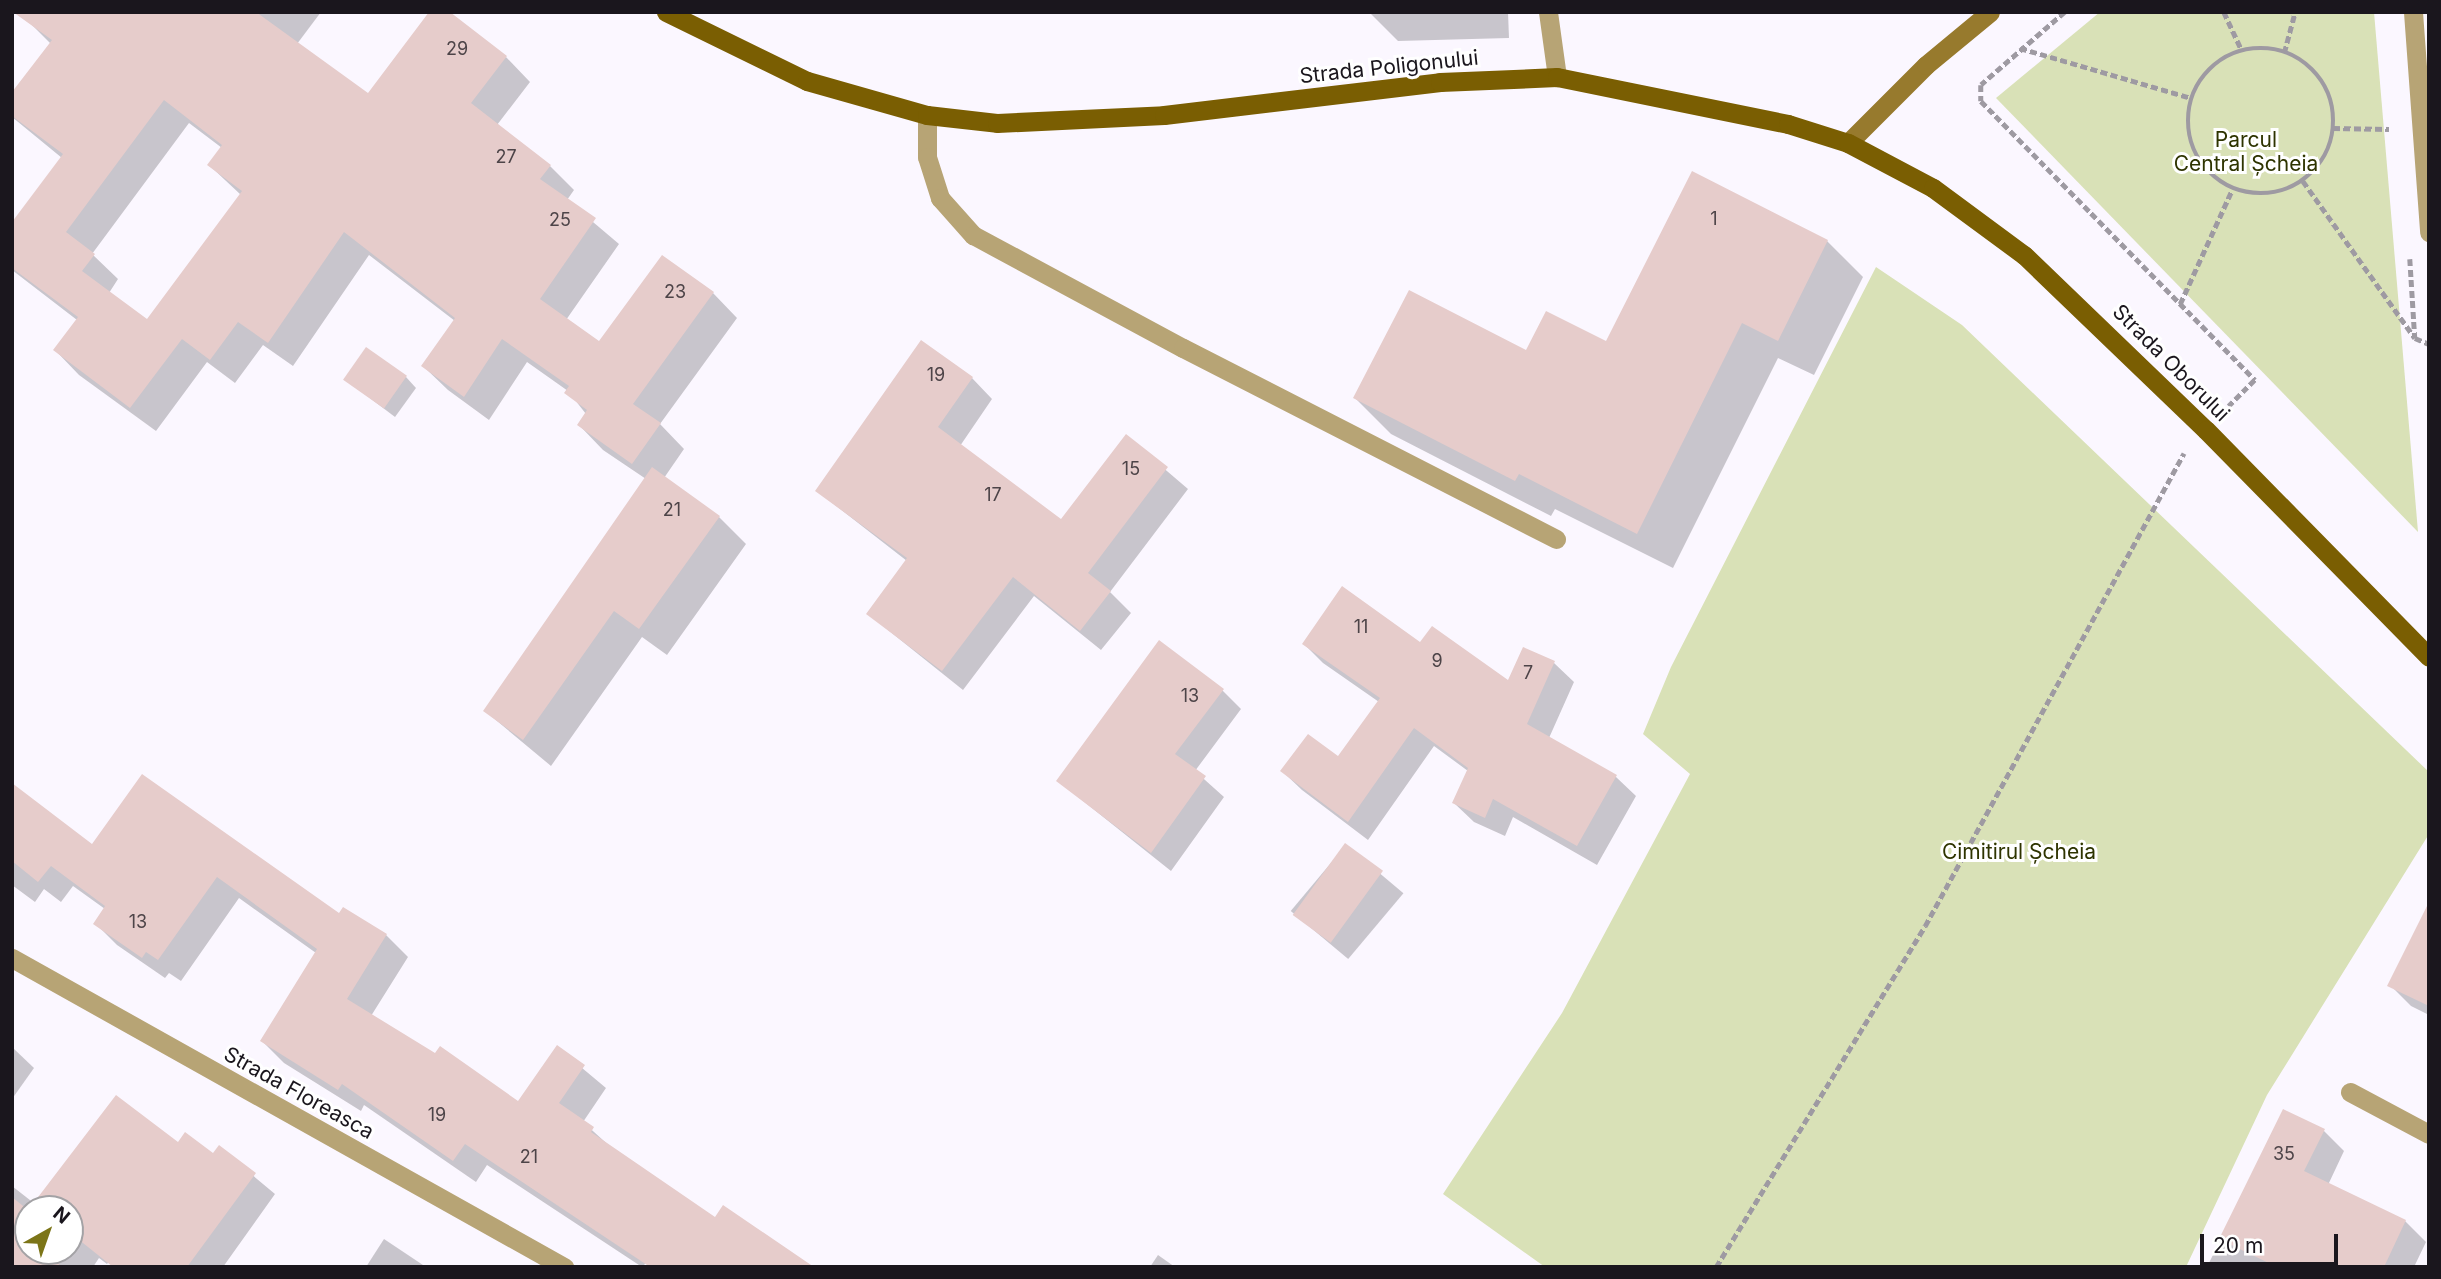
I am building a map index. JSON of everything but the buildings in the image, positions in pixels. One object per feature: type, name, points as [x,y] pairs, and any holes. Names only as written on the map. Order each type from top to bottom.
[{"type":"main road","name":"Strada Poligonului","points":[[666,12],[807,81],[927,115],[997,122],[1164,114],[1440,82],[1557,77],[1774,121],[1848,143]]},
{"type":"main road","points":[[1848,143],[1892,96],[1990,12]]},
{"type":"main road","name":"Strada Oborului","points":[[1848,143],[1933,188],[2024,255],[2206,430],[2429,657]]},
{"type":"street","points":[[1549,12],[1557,77]]},
{"type":"street","points":[[2413,12],[2429,232]]},
{"type":"street","points":[[927,115],[927,157],[940,198],[974,235],[1182,348],[1556,539]]},
{"type":"street","name":"Strada Floreasca","points":[[12,958],[564,1267]]},
{"type":"street","points":[[2350,1092],[2429,1134]]},
{"type":"path","points":[[2065,12],[1980,85],[1981,101],[2255,380]]},
{"type":"path","points":[[2224,12],[2241,48]]},
{"type":"path","points":[[2284,53],[2295,12]]},
{"type":"path","points":[[2262,47],[2284,53],[2305,64],[2323,84],[2333,104],[2333,128],[2319,166],[2303,181],[2270,195],[2232,190],[2210,174],[2195,152],[2189,124],[2190,98],[2211,67],[2241,48],[2262,47]]},
{"type":"path","points":[[2020,48],[2190,98]]},
{"type":"path","points":[[2333,128],[2400,130]]},
{"type":"path","points":[[2303,181],[2415,338],[2429,344]]},
{"type":"path","points":[[2180,304],[2232,190]]},
{"type":"path","points":[[1716,1267],[1925,926],[2176,461]]},
{"type":"green space","name":"Parcul Central Șcheia","points":[[2100,12],[2374,12],[2418,532],[1996,98]]},
{"type":"green space","name":"Cimitirul Șcheia","points":[[1876,267],[1962,325],[2429,772],[2429,834],[2267,1095],[2186,1267],[1545,1267],[1443,1194],[1562,1013],[1690,774],[1643,734],[1671,667]]}]
